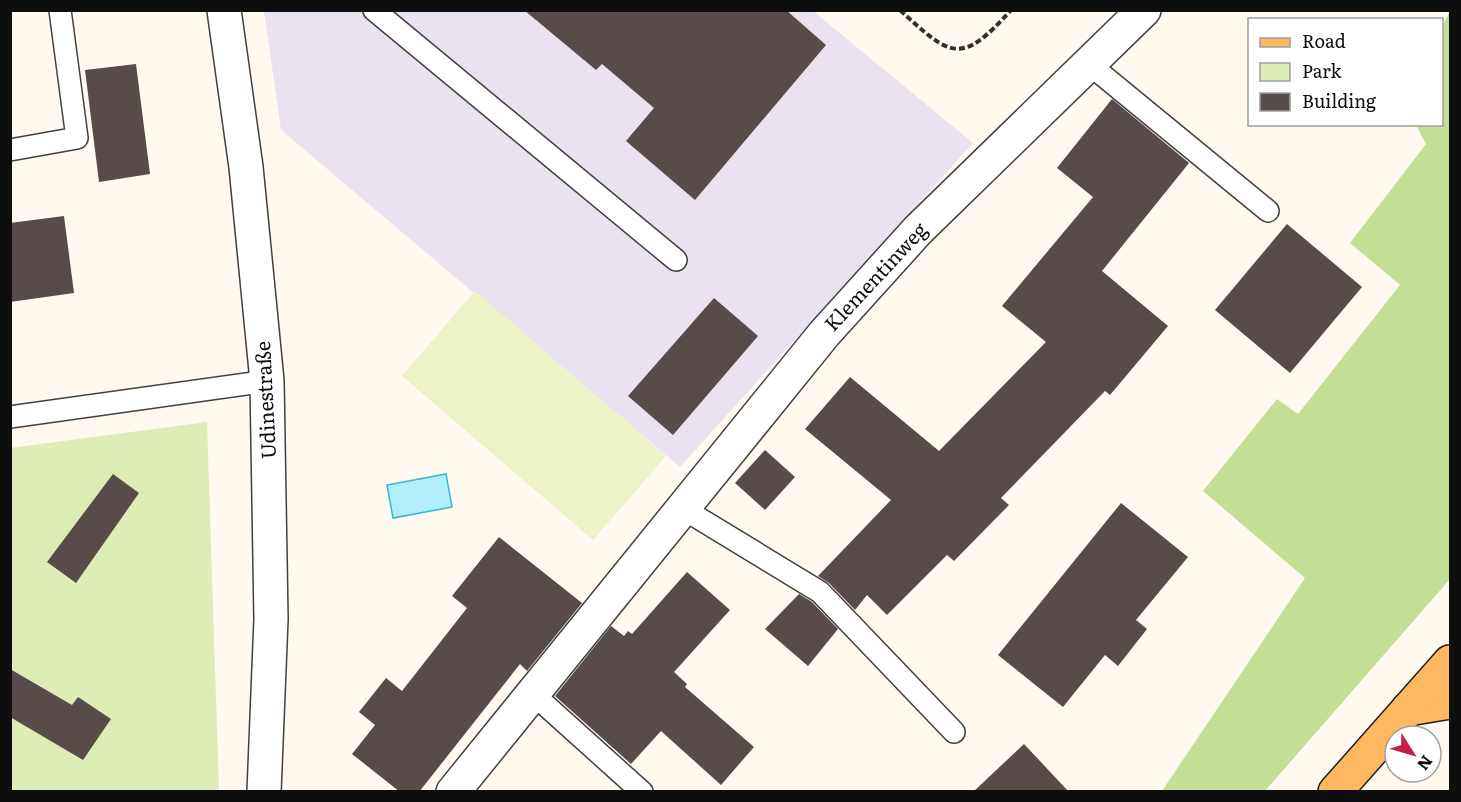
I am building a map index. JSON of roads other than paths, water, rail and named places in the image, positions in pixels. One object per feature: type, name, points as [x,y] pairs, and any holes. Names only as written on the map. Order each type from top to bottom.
[{"type":"main road","points":[[1335,792],[1450,662]]},
{"type":"main road","points":[[1408,709],[1450,702]]},
{"type":"street","name":"Udinestraße","points":[[225,10],[246,167],[267,381],[271,619],[264,792]]},
{"type":"street","name":"Klementinweg","points":[[453,792],[824,334],[918,230],[1144,10]]},
{"type":"lane","points":[[10,150],[77,138],[60,10]]},
{"type":"lane","points":[[374,10],[676,260]]},
{"type":"lane","points":[[1089,64],[1268,211]]},
{"type":"lane","points":[[10,417],[267,381]]},
{"type":"lane","points":[[682,508],[820,592],[954,732]]},
{"type":"lane","points":[[532,693],[642,792]]},
{"type":"water","points":[[446,474],[452,507],[393,518],[387,485]]}]
